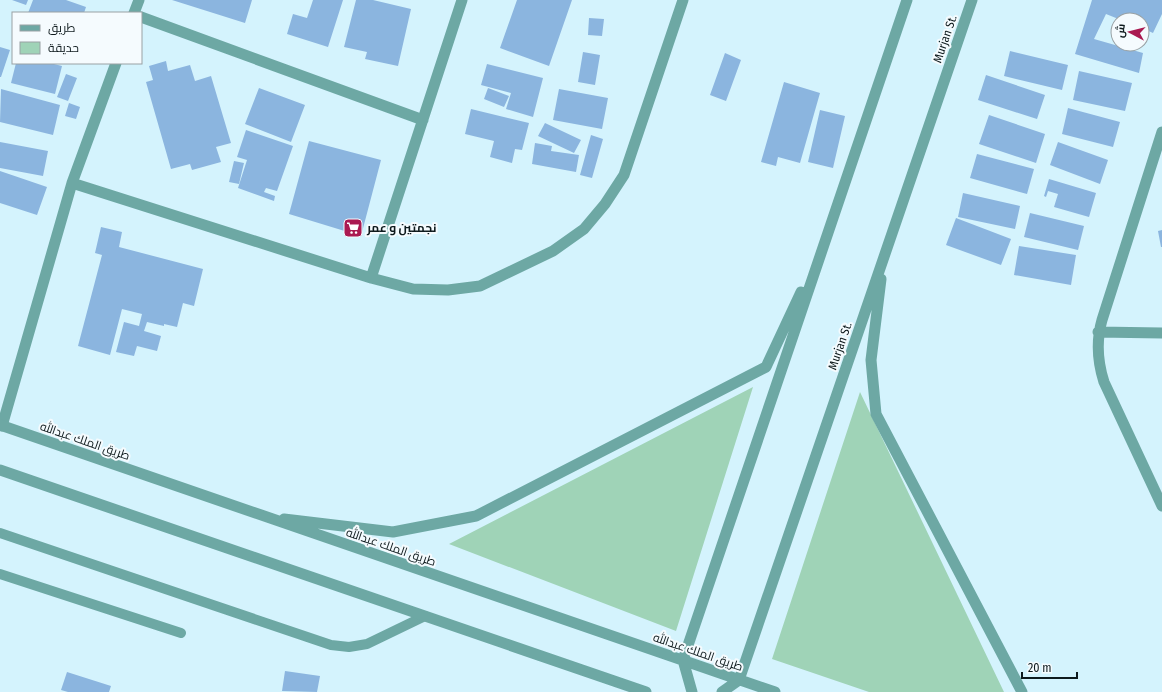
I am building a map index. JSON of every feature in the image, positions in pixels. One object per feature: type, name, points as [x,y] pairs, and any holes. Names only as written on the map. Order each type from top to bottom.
[{"type":"street","points":[[134,12],[139,0]]},
{"type":"street","points":[[371,278],[462,0]]},
{"type":"street","points":[[72,183],[371,278],[413,289],[448,290],[480,286],[553,251],[584,229],[605,204],[624,176],[683,0]]},
{"type":"street","points":[[692,692],[683,660],[907,0]]},
{"type":"street","name":"Murjan St.","points":[[739,680],[972,0]]},
{"type":"street","points":[[142,17],[423,120]]},
{"type":"street","points":[[1,425],[72,183],[116,64]]},
{"type":"street","points":[[1161,139],[1098,332],[1098,365],[1104,382],[1159,492],[1162,506]]},
{"type":"street","points":[[261,516],[393,532],[476,516],[766,367],[825,241]]},
{"type":"street","points":[[884,256],[871,360],[876,414],[1022,692]]},
{"type":"street","points":[[1098,332],[1162,333]]},
{"type":"street","name":"طريق الملك عبدالله","points":[[1,425],[261,516],[775,692]]},
{"type":"street","points":[[0,470],[646,692]]},
{"type":"street","points":[[722,692],[739,680]]},
{"type":"lane","points":[[0,533],[330,645],[349,647],[367,644],[425,616]]},
{"type":"lane","points":[[0,574],[181,633]]},
{"type":"green space","points":[[753,387],[676,631],[449,544]]},
{"type":"green space","points":[[860,392],[1004,692],[869,692],[772,659]]},
{"type":"building","points":[[12,0],[28,0],[26,5]]},
{"type":"building","points":[[33,0],[66,0],[86,7],[84,12],[28,12]]},
{"type":"building","points":[[172,0],[252,0],[245,23]]},
{"type":"building","points":[[313,0],[343,0],[328,47],[287,34],[293,14],[307,18]]},
{"type":"building","points":[[356,0],[373,0],[411,9],[398,66],[365,59],[367,52],[344,47]]},
{"type":"building","points":[[517,0],[572,0],[549,66],[500,48]]},
{"type":"building","points":[[1092,0],[1162,0],[1162,14],[1153,33],[1150,32],[1150,12],[1110,12],[1110,16],[1106,14],[1094,39],[1110,44],[1110,52],[1143,53],[1139,73],[1075,54]]},
{"type":"building","points":[[589,18],[604,19],[602,36],[588,35]]},
{"type":"building","points":[[0,47],[10,50],[1,77],[0,77]]},
{"type":"building","points":[[1010,51],[1068,65],[1062,90],[1004,76]]},
{"type":"building","points":[[583,52],[600,55],[595,85],[578,82]]},
{"type":"building","points":[[725,53],[741,60],[726,101],[710,95]]},
{"type":"building","points":[[166,61],[168,71],[190,65],[195,81],[211,76],[231,143],[216,147],[221,162],[192,170],[190,164],[171,169],[146,82],[153,80],[149,66]]},
{"type":"building","points":[[16,64],[54,64],[62,66],[55,94],[11,83]]},
{"type":"building","points":[[487,64],[543,78],[533,117],[506,109],[511,93],[481,85]]},
{"type":"building","points":[[1079,71],[1132,83],[1125,111],[1073,100]]},
{"type":"building","points":[[66,74],[77,78],[68,101],[57,97]]},
{"type":"building","points":[[986,75],[1045,95],[1037,119],[978,100]]},
{"type":"building","points":[[784,82],[820,93],[800,163],[778,157],[776,166],[761,162]]},
{"type":"building","points":[[259,88],[305,105],[291,142],[245,124]]},
{"type":"building","points":[[488,88],[509,96],[504,107],[484,99]]},
{"type":"building","points":[[1,89],[60,105],[53,135],[0,122]]},
{"type":"building","points":[[559,89],[608,98],[602,129],[553,120]]},
{"type":"building","points":[[69,103],[80,107],[76,119],[65,116]]},
{"type":"building","points":[[1068,108],[1120,122],[1113,147],[1062,134]]},
{"type":"building","points":[[471,109],[529,123],[522,150],[515,149],[512,163],[490,157],[494,141],[465,134]]},
{"type":"building","points":[[820,110],[845,116],[833,168],[808,162]]},
{"type":"building","points":[[989,115],[1045,134],[1036,163],[979,144]]},
{"type":"building","points":[[545,123],[581,140],[574,153],[538,136]]},
{"type":"building","points":[[246,130],[293,146],[277,191],[266,188],[264,192],[275,196],[274,201],[238,188],[247,160],[237,157]]},
{"type":"building","points":[[591,135],[603,139],[592,178],[580,175]]},
{"type":"building","points":[[309,141],[381,160],[361,236],[289,214]]},
{"type":"building","points":[[0,142],[48,151],[43,176],[0,168]]},
{"type":"building","points":[[1058,142],[1108,160],[1100,184],[1050,165]]},
{"type":"building","points":[[535,143],[552,146],[551,151],[579,155],[576,172],[532,164]]},
{"type":"building","points":[[977,154],[1034,169],[1027,194],[970,178]]},
{"type":"building","points":[[234,161],[244,163],[239,184],[229,182]]},
{"type":"building","points":[[0,171],[47,187],[37,215],[0,203]]},
{"type":"building","points":[[1049,179],[1096,193],[1089,217],[1054,207],[1058,194],[1048,191],[1046,197],[1044,196]]},
{"type":"building","points":[[963,193],[1020,206],[1015,229],[958,217]]},
{"type":"building","points":[[1030,213],[1084,226],[1078,250],[1024,237]]},
{"type":"building","points":[[956,218],[1011,239],[1001,265],[946,245]]},
{"type":"building","points":[[101,227],[122,232],[119,247],[203,269],[194,306],[183,303],[177,327],[147,322],[144,331],[161,336],[157,351],[137,346],[134,356],[116,352],[124,322],[139,326],[142,314],[122,309],[110,355],[78,346],[102,255],[95,253]]},
{"type":"building","points":[[1162,230],[1162,247],[1161,247],[1158,231]]},
{"type":"building","points":[[1019,246],[1076,255],[1071,285],[1014,275]]},
{"type":"building","points":[[285,671],[320,676],[317,692],[282,691]]},
{"type":"building","points":[[67,672],[111,686],[109,692],[68,692],[61,690]]},
{"type":"place","name":"نجمتين و عمر","points":[[353,228]]}]
